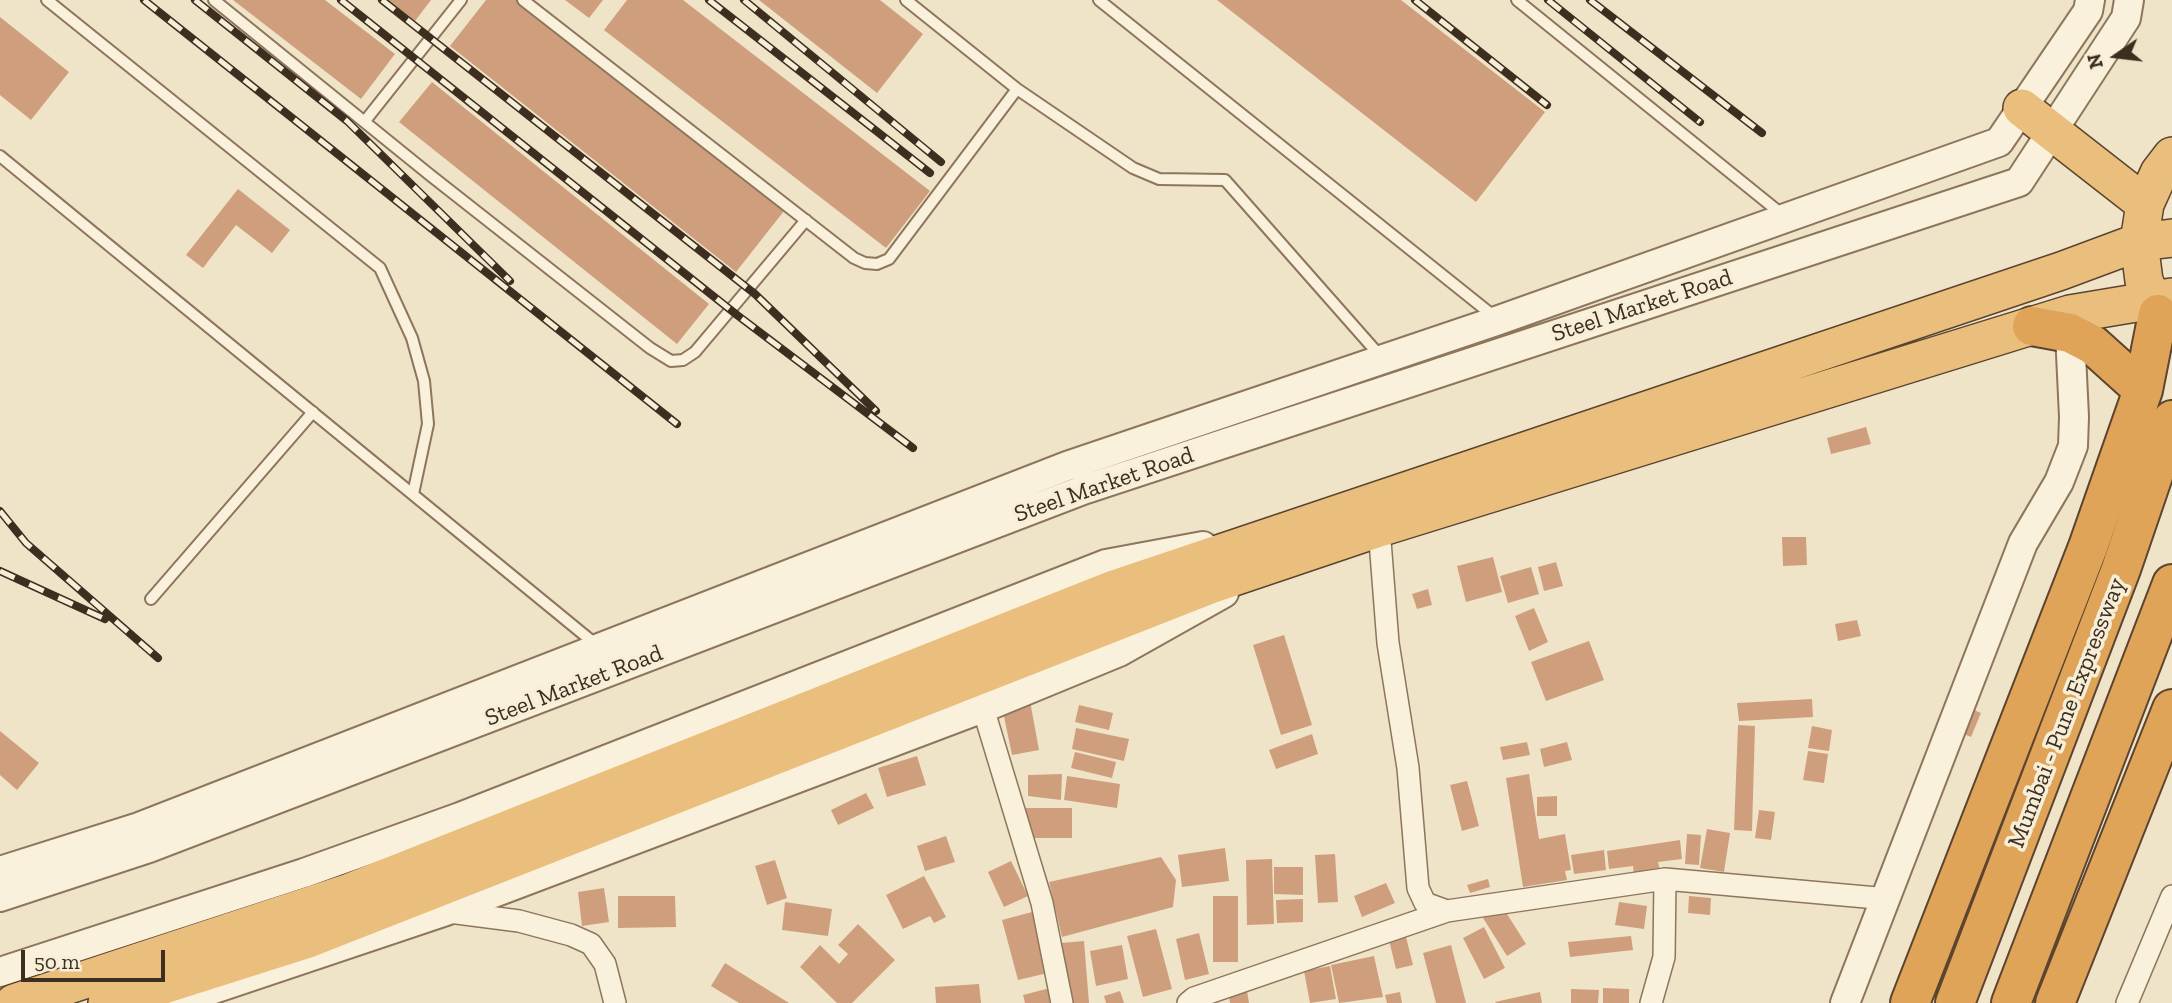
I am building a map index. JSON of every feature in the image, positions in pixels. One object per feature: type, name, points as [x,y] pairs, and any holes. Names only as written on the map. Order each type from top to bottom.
[{"type":"highway","points":[[1910,1003],[2088,547],[2143,390],[2163,310],[2140,264],[2155,240],[2145,204],[2022,108]]},
{"type":"highway","points":[[2145,204],[2159,173],[2172,156]]},
{"type":"highway","points":[[107,1003],[308,939],[1197,590],[1274,549],[2155,240]]},
{"type":"highway","points":[[14,1003],[350,892],[1114,589],[1274,549],[1380,528],[2070,314],[2163,310]]},
{"type":"highway","points":[[2032,326],[2070,333],[2114,361],[2143,390]]},
{"type":"highway","name":"Mumbai - Pune Expressway","points":[[1955,1003],[2122,569],[2172,420]]},
{"type":"highway","points":[[2011,1003],[2172,584]]},
{"type":"highway","points":[[2055,1003],[2172,709]]},
{"type":"street","name":"Steel Market Road","points":[[0,897],[149,848],[612,658],[1067,466],[1499,320],[1999,142],[2088,11],[2090,0]]},
{"type":"street","name":"Steel Market Road","points":[[0,870],[139,827],[1083,490],[2019,182],[2126,18],[2129,0]]},
{"type":"street","points":[[1845,1003],[1888,899],[2023,543],[2059,482],[2073,446],[2070,333]]},
{"type":"street","points":[[1380,528],[1385,610],[1408,768],[1418,888],[1425,903],[1447,911]]},
{"type":"street","points":[[172,1003],[446,911],[983,708],[1119,652],[1274,549]]},
{"type":"street","points":[[0,972],[304,873],[460,817],[1106,564],[1274,549]]},
{"type":"street","points":[[983,708],[1042,903],[1062,1003]]},
{"type":"street","points":[[1188,1003],[1194,998],[1447,911],[1665,879],[1888,899]]},
{"type":"street","points":[[1651,1003],[1664,957],[1665,879]]},
{"type":"street","points":[[2127,1003],[2172,897]]},
{"type":"street","points":[[446,911],[519,921],[571,935],[591,944],[605,964],[615,1003]]},
{"type":"lane","points":[[47,0],[380,268],[412,338],[424,381],[428,424],[413,494]]},
{"type":"lane","points":[[214,0],[619,324],[671,361],[683,360],[695,352],[806,220]]},
{"type":"lane","points":[[365,121],[461,0]]},
{"type":"lane","points":[[523,0],[806,220],[866,263],[877,264],[888,259],[1017,89]]},
{"type":"lane","points":[[906,0],[1017,89],[1133,168],[1159,179],[1224,180],[1383,359]]},
{"type":"lane","points":[[1099,0],[1499,320]]},
{"type":"lane","points":[[1517,0],[1786,218]]},
{"type":"lane","points":[[0,156],[612,658]]},
{"type":"lane","points":[[151,599],[313,412]]},
{"type":"building","points":[[233,0],[325,0],[395,54],[361,99]]},
{"type":"building","points":[[388,0],[431,0],[415,21]]},
{"type":"building","points":[[486,0],[517,0],[784,211],[736,272],[450,46]]},
{"type":"building","points":[[565,0],[603,0],[589,18]]},
{"type":"building","points":[[627,0],[683,0],[930,191],[886,248],[604,30]]},
{"type":"building","points":[[759,0],[880,0],[923,34],[877,93]]},
{"type":"building","points":[[1217,0],[1401,0],[1545,112],[1476,202]]},
{"type":"building","points":[[0,17],[69,72],[31,120],[0,95]]},
{"type":"building","points":[[432,82],[709,304],[677,344],[399,122]]},
{"type":"building","points":[[238,189],[290,230],[272,253],[236,225],[203,268],[186,255]]},
{"type":"building","points":[[1866,427],[1871,444],[1831,454],[1827,438]]},
{"type":"building","points":[[1782,537],[1806,537],[1807,565],[1783,566]]},
{"type":"building","points":[[1493,557],[1502,592],[1466,602],[1457,566]]},
{"type":"building","points":[[1556,562],[1563,586],[1544,591],[1538,567]]},
{"type":"building","points":[[1531,567],[1539,594],[1508,603],[1500,576]]},
{"type":"building","points":[[1428,589],[1432,605],[1417,609],[1412,594]]},
{"type":"building","points":[[1534,608],[1548,642],[1529,651],[1515,616]]},
{"type":"building","points":[[1857,620],[1861,636],[1838,641],[1835,624]]},
{"type":"building","points":[[1284,635],[1312,725],[1281,735],[1253,645]]},
{"type":"building","points":[[1589,641],[1604,680],[1546,701],[1531,662]]},
{"type":"building","points":[[1812,699],[1813,717],[1739,721],[1737,703]]},
{"type":"building","points":[[1030,701],[1039,750],[1012,755],[1002,707]]},
{"type":"building","points":[[1079,705],[1113,713],[1109,730],[1075,722]]},
{"type":"building","points":[[1974,710],[1981,713],[1971,737],[1964,734]]},
{"type":"building","points":[[1738,725],[1755,726],[1752,831],[1734,830]]},
{"type":"building","points":[[1812,726],[1832,730],[1829,751],[1808,748]]},
{"type":"building","points":[[1076,728],[1129,739],[1124,761],[1072,749]]},
{"type":"building","points":[[0,731],[39,763],[17,790],[0,775]]},
{"type":"building","points":[[1312,734],[1318,754],[1276,769],[1269,750]]},
{"type":"building","points":[[1527,742],[1530,755],[1503,760],[1500,747]]},
{"type":"building","points":[[1567,742],[1572,760],[1544,767],[1540,749]]},
{"type":"building","points":[[1808,751],[1828,754],[1824,783],[1803,780]]},
{"type":"building","points":[[1075,752],[1116,762],[1112,778],[1071,768]]},
{"type":"building","points":[[917,756],[926,785],[887,797],[878,768]]},
{"type":"building","points":[[1062,774],[1061,800],[1028,796],[1028,775]]},
{"type":"building","points":[[1529,774],[1539,839],[1565,834],[1571,870],[1565,871],[1567,880],[1523,887],[1506,778]]},
{"type":"building","points":[[1067,776],[1120,784],[1117,808],[1064,800]]},
{"type":"building","points":[[1467,781],[1479,826],[1462,831],[1450,785]]},
{"type":"building","points":[[866,793],[874,808],[838,825],[831,810]]},
{"type":"building","points":[[1557,796],[1557,816],[1537,816],[1537,797]]},
{"type":"building","points":[[1026,808],[1072,808],[1072,838],[1026,838]]},
{"type":"building","points":[[1759,810],[1775,812],[1771,840],[1755,838]]},
{"type":"building","points":[[1707,829],[1730,833],[1724,872],[1700,868]]},
{"type":"building","points":[[1687,834],[1701,835],[1699,865],[1685,864]]},
{"type":"building","points":[[946,836],[955,862],[925,871],[917,846]]},
{"type":"building","points":[[1680,840],[1682,859],[1658,862],[1660,871],[1634,875],[1633,866],[1609,869],[1607,851]]},
{"type":"building","points":[[1225,848],[1229,881],[1182,887],[1178,855]]},
{"type":"building","points":[[1604,850],[1606,870],[1574,874],[1571,855]]},
{"type":"building","points":[[1335,854],[1338,902],[1318,903],[1315,855]]},
{"type":"building","points":[[1161,857],[1176,880],[1173,907],[1062,937],[1049,882]]},
{"type":"building","points":[[1272,859],[1274,924],[1247,925],[1246,860]]},
{"type":"building","points":[[775,860],[787,898],[767,905],[755,866]]},
{"type":"building","points":[[1011,861],[1028,896],[1004,907],[988,872]]},
{"type":"building","points":[[1274,867],[1303,867],[1303,895],[1274,894]]},
{"type":"building","points":[[924,876],[946,917],[934,923],[930,916],[903,929],[886,895]]},
{"type":"building","points":[[1488,879],[1490,887],[1470,893],[1467,885]]},
{"type":"building","points":[[1386,883],[1395,903],[1362,917],[1354,896]]},
{"type":"building","points":[[604,888],[609,922],[582,926],[578,892]]},
{"type":"building","points":[[618,896],[675,896],[676,927],[618,928]]},
{"type":"building","points":[[1213,896],[1238,896],[1238,962],[1213,962]]},
{"type":"building","points":[[1689,896],[1711,898],[1710,915],[1688,913]]},
{"type":"building","points":[[1303,899],[1303,922],[1277,923],[1276,900]]},
{"type":"building","points":[[785,902],[832,909],[828,936],[782,930]]},
{"type":"building","points":[[1619,902],[1647,906],[1644,929],[1615,925]]},
{"type":"building","points":[[1502,906],[1526,944],[1507,956],[1483,918]]},
{"type":"building","points":[[1032,912],[1048,973],[1018,980],[1002,920]]},
{"type":"building","points":[[858,924],[895,960],[852,1003],[837,1003],[800,967],[820,945],[839,964],[848,954],[838,945]]},
{"type":"building","points":[[1484,927],[1505,968],[1484,979],[1463,938]]},
{"type":"building","points":[[1156,929],[1172,989],[1143,997],[1127,936]]},
{"type":"building","points":[[1199,933],[1209,974],[1185,980],[1176,939]]},
{"type":"building","points":[[1631,936],[1633,950],[1570,957],[1568,942]]},
{"type":"building","points":[[1406,937],[1413,965],[1396,969],[1389,940]]},
{"type":"building","points":[[1084,941],[1089,1003],[1066,1003],[1061,943]]},
{"type":"building","points":[[1122,945],[1128,979],[1096,986],[1090,951]]},
{"type":"building","points":[[1451,945],[1466,1003],[1436,1003],[1423,953]]},
{"type":"building","points":[[1374,956],[1383,997],[1339,1003],[1331,965]]},
{"type":"building","points":[[725,963],[789,1003],[739,1003],[711,986]]},
{"type":"building","points":[[1330,966],[1336,999],[1310,1003],[1304,971]]},
{"type":"building","points":[[979,984],[981,1003],[936,1003],[935,987]]},
{"type":"building","points":[[1050,988],[1054,1003],[1025,1003],[1023,995]]},
{"type":"building","points":[[1603,988],[1629,989],[1629,1003],[1603,1003]]},
{"type":"building","points":[[1571,989],[1599,990],[1598,1003],[1571,1003]]},
{"type":"building","points":[[1120,991],[1124,1003],[1106,1003],[1104,996]]},
{"type":"building","points":[[1247,991],[1249,1003],[1230,1003],[1229,994]]},
{"type":"building","points":[[1400,992],[1402,1003],[1387,1003],[1385,995]]},
{"type":"building","points":[[1540,992],[1542,1003],[1495,1002]]},
{"type":"railway","points":[[144,0],[677,424]]},
{"type":"railway","points":[[195,0],[347,121],[510,281]]},
{"type":"railway","points":[[341,0],[737,315],[913,448]]},
{"type":"railway","points":[[382,0],[755,294],[876,411]]},
{"type":"railway","points":[[709,0],[930,173]]},
{"type":"railway","points":[[744,0],[941,162]]},
{"type":"railway","points":[[1415,0],[1547,105]]},
{"type":"railway","points":[[1548,0],[1700,122]]},
{"type":"railway","points":[[1590,0],[1762,133]]},
{"type":"railway","points":[[0,511],[26,543],[158,658]]},
{"type":"railway","points":[[0,571],[105,619]]}]
